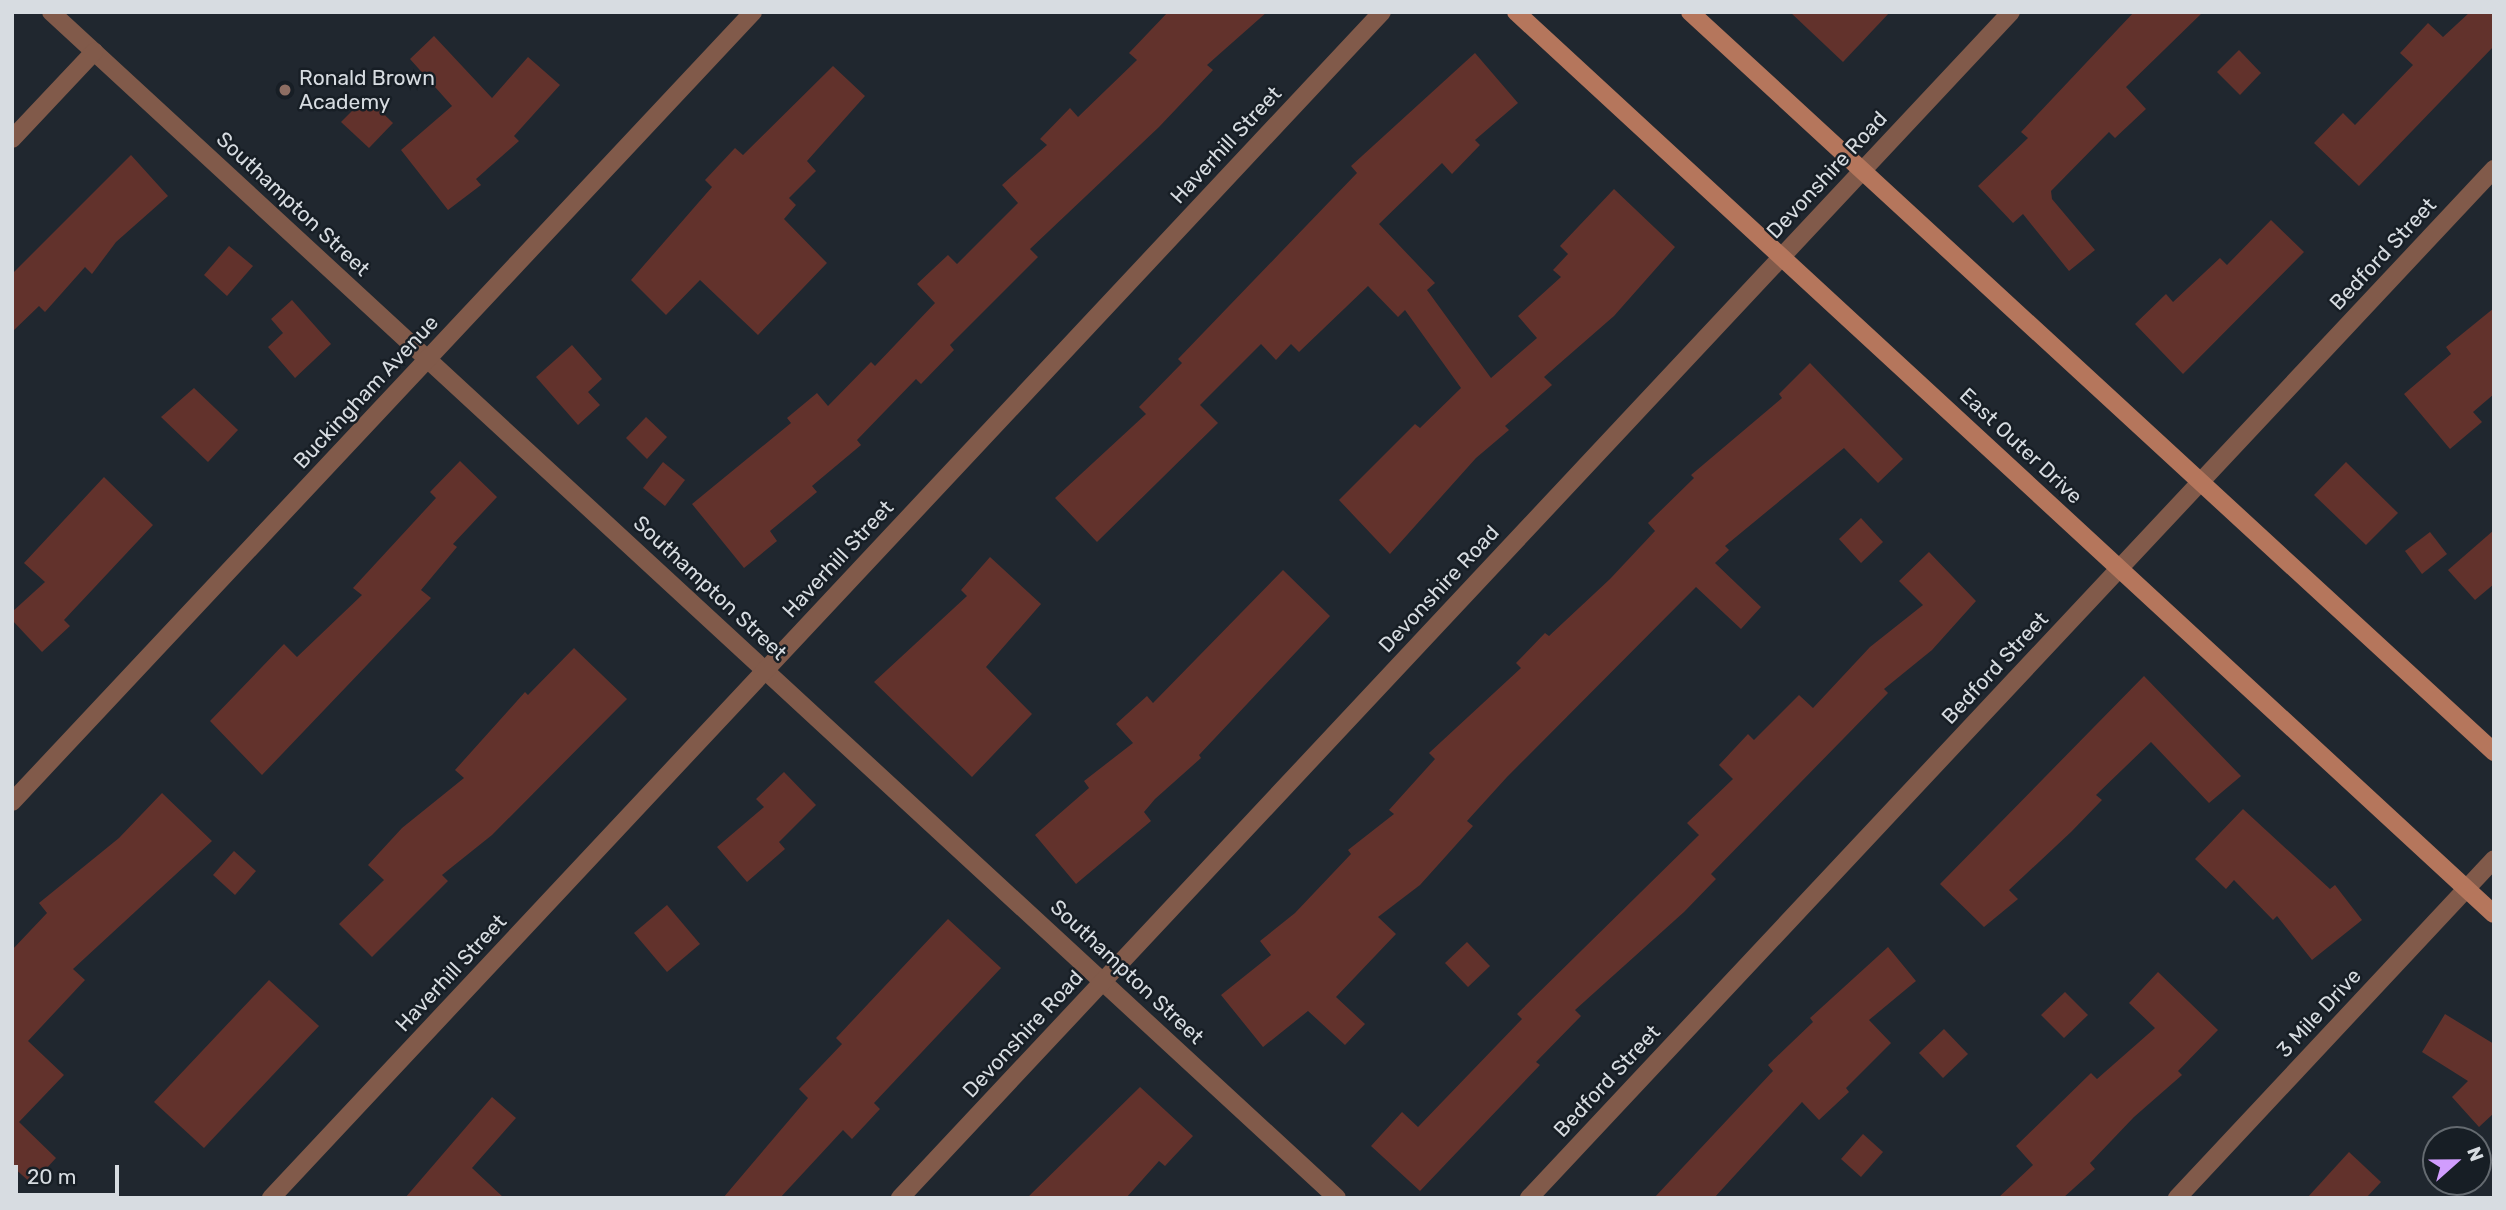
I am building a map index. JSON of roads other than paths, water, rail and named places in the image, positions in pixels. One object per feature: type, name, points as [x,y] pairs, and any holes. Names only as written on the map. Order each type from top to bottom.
[{"type":"street","name":"Southampton Street","points":[[51,12],[1337,1198]]},
{"type":"street","name":"Buckingham Avenue","points":[[12,802],[753,12]]},
{"type":"street","name":"Haverhill Street","points":[[271,1198],[1382,12]]},
{"type":"street","name":"East Outer Drive","points":[[1516,12],[2494,914]]},
{"type":"street","points":[[1690,12],[2494,752]]},
{"type":"street","name":"Devonshire Road","points":[[900,1198],[2011,12]]},
{"type":"street","points":[[12,139],[94,52]]},
{"type":"street","name":"Bedford Street","points":[[1529,1198],[2494,169]]},
{"type":"street","name":"3 Mile Drive","points":[[2177,1198],[2494,859]]},
{"type":"place","name":"Ronald Brown Academy","points":[[285,90]]}]
